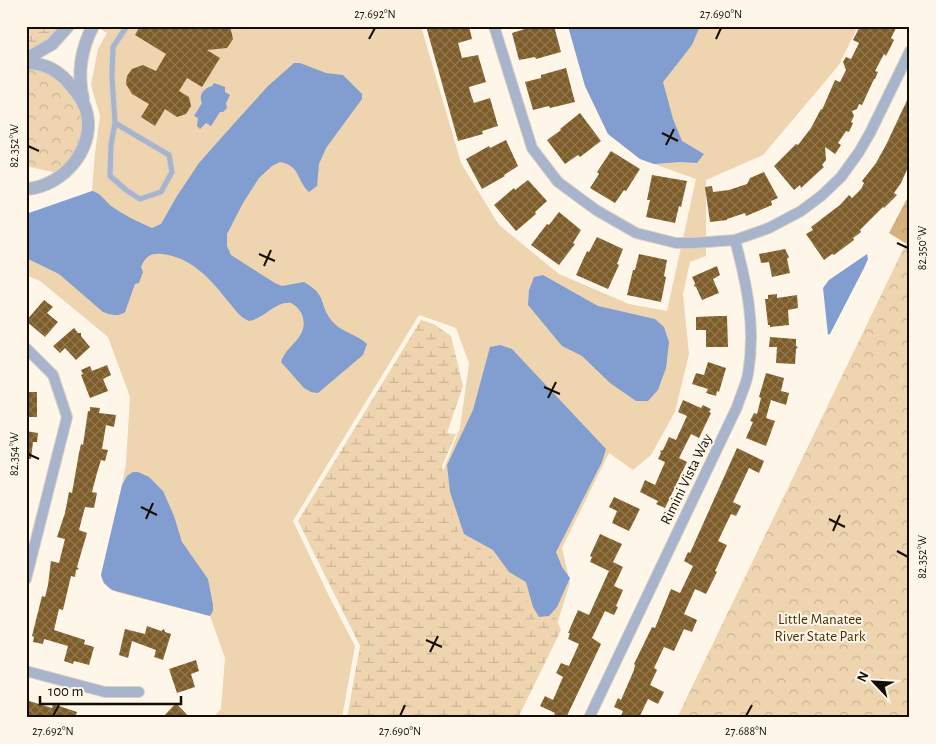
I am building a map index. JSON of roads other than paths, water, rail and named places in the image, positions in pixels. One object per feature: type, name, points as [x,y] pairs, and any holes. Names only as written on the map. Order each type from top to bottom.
[{"type":"street","points":[[26,61],[52,44],[68,26]]},
{"type":"street","points":[[26,189],[38,188],[52,183],[66,172],[77,159],[86,138],[87,123],[80,81],[80,66],[85,44],[93,26]]},
{"type":"street","points":[[494,26],[532,148],[558,182],[596,210],[636,233],[676,243],[736,240],[769,228],[801,211],[821,196],[841,178],[870,133],[910,51]]},
{"type":"street","points":[[26,61],[59,73],[70,84],[84,106]]},
{"type":"street","name":"Rimini Vista Way","points":[[589,718],[737,407],[747,376],[751,350],[751,314],[736,240]]},
{"type":"street","points":[[26,348],[53,375],[67,417],[26,579]]},
{"type":"street","points":[[26,670],[104,692],[139,692]]},
{"type":"lane","points":[[115,123],[169,155],[172,172],[161,192],[140,199],[110,176],[111,145],[115,123],[112,77],[114,47],[127,26]]},
{"type":"water","points":[[568,26],[700,26],[692,45],[663,82],[673,119],[682,141],[704,154],[697,163],[654,164],[640,159],[608,134],[585,86]]},
{"type":"water","points":[[294,63],[300,63],[326,73],[343,75],[362,94],[362,99],[326,148],[319,164],[317,186],[309,192],[292,167],[280,162],[272,166],[259,178],[243,203],[227,234],[227,246],[231,255],[275,283],[282,286],[304,282],[312,287],[320,295],[331,320],[367,344],[363,355],[318,393],[304,388],[281,362],[287,351],[300,336],[304,325],[300,311],[291,303],[275,307],[260,317],[249,321],[239,315],[214,284],[199,270],[182,259],[158,254],[149,256],[143,263],[141,267],[143,272],[139,283],[135,284],[125,312],[120,315],[112,315],[103,312],[59,274],[26,258],[26,214],[92,191],[100,195],[111,206],[152,228],[161,224],[199,163],[268,86]]},
{"type":"water","points":[[214,83],[225,87],[225,92],[230,95],[226,103],[227,108],[220,112],[211,126],[206,123],[200,129],[197,126],[198,118],[194,116],[202,103],[202,92]]},
{"type":"water","points":[[867,254],[868,259],[864,268],[828,335],[823,288],[829,280]]},
{"type":"water","points":[[543,275],[598,306],[655,319],[664,327],[669,342],[666,368],[658,390],[648,401],[636,401],[610,383],[582,356],[562,346],[528,305],[529,290],[534,277]]},
{"type":"water","points":[[500,345],[512,349],[606,449],[602,462],[556,552],[562,567],[570,578],[557,607],[549,616],[539,617],[533,607],[526,582],[509,572],[493,550],[464,534],[450,492],[447,465],[473,410],[490,347]]},
{"type":"water","points":[[133,472],[149,477],[163,491],[174,516],[182,542],[208,579],[213,605],[213,611],[210,616],[112,590],[104,583],[101,575],[122,485],[127,476]]},
{"type":"park label","name":"Little Manatee River State Park","points":[[820,628]]}]
